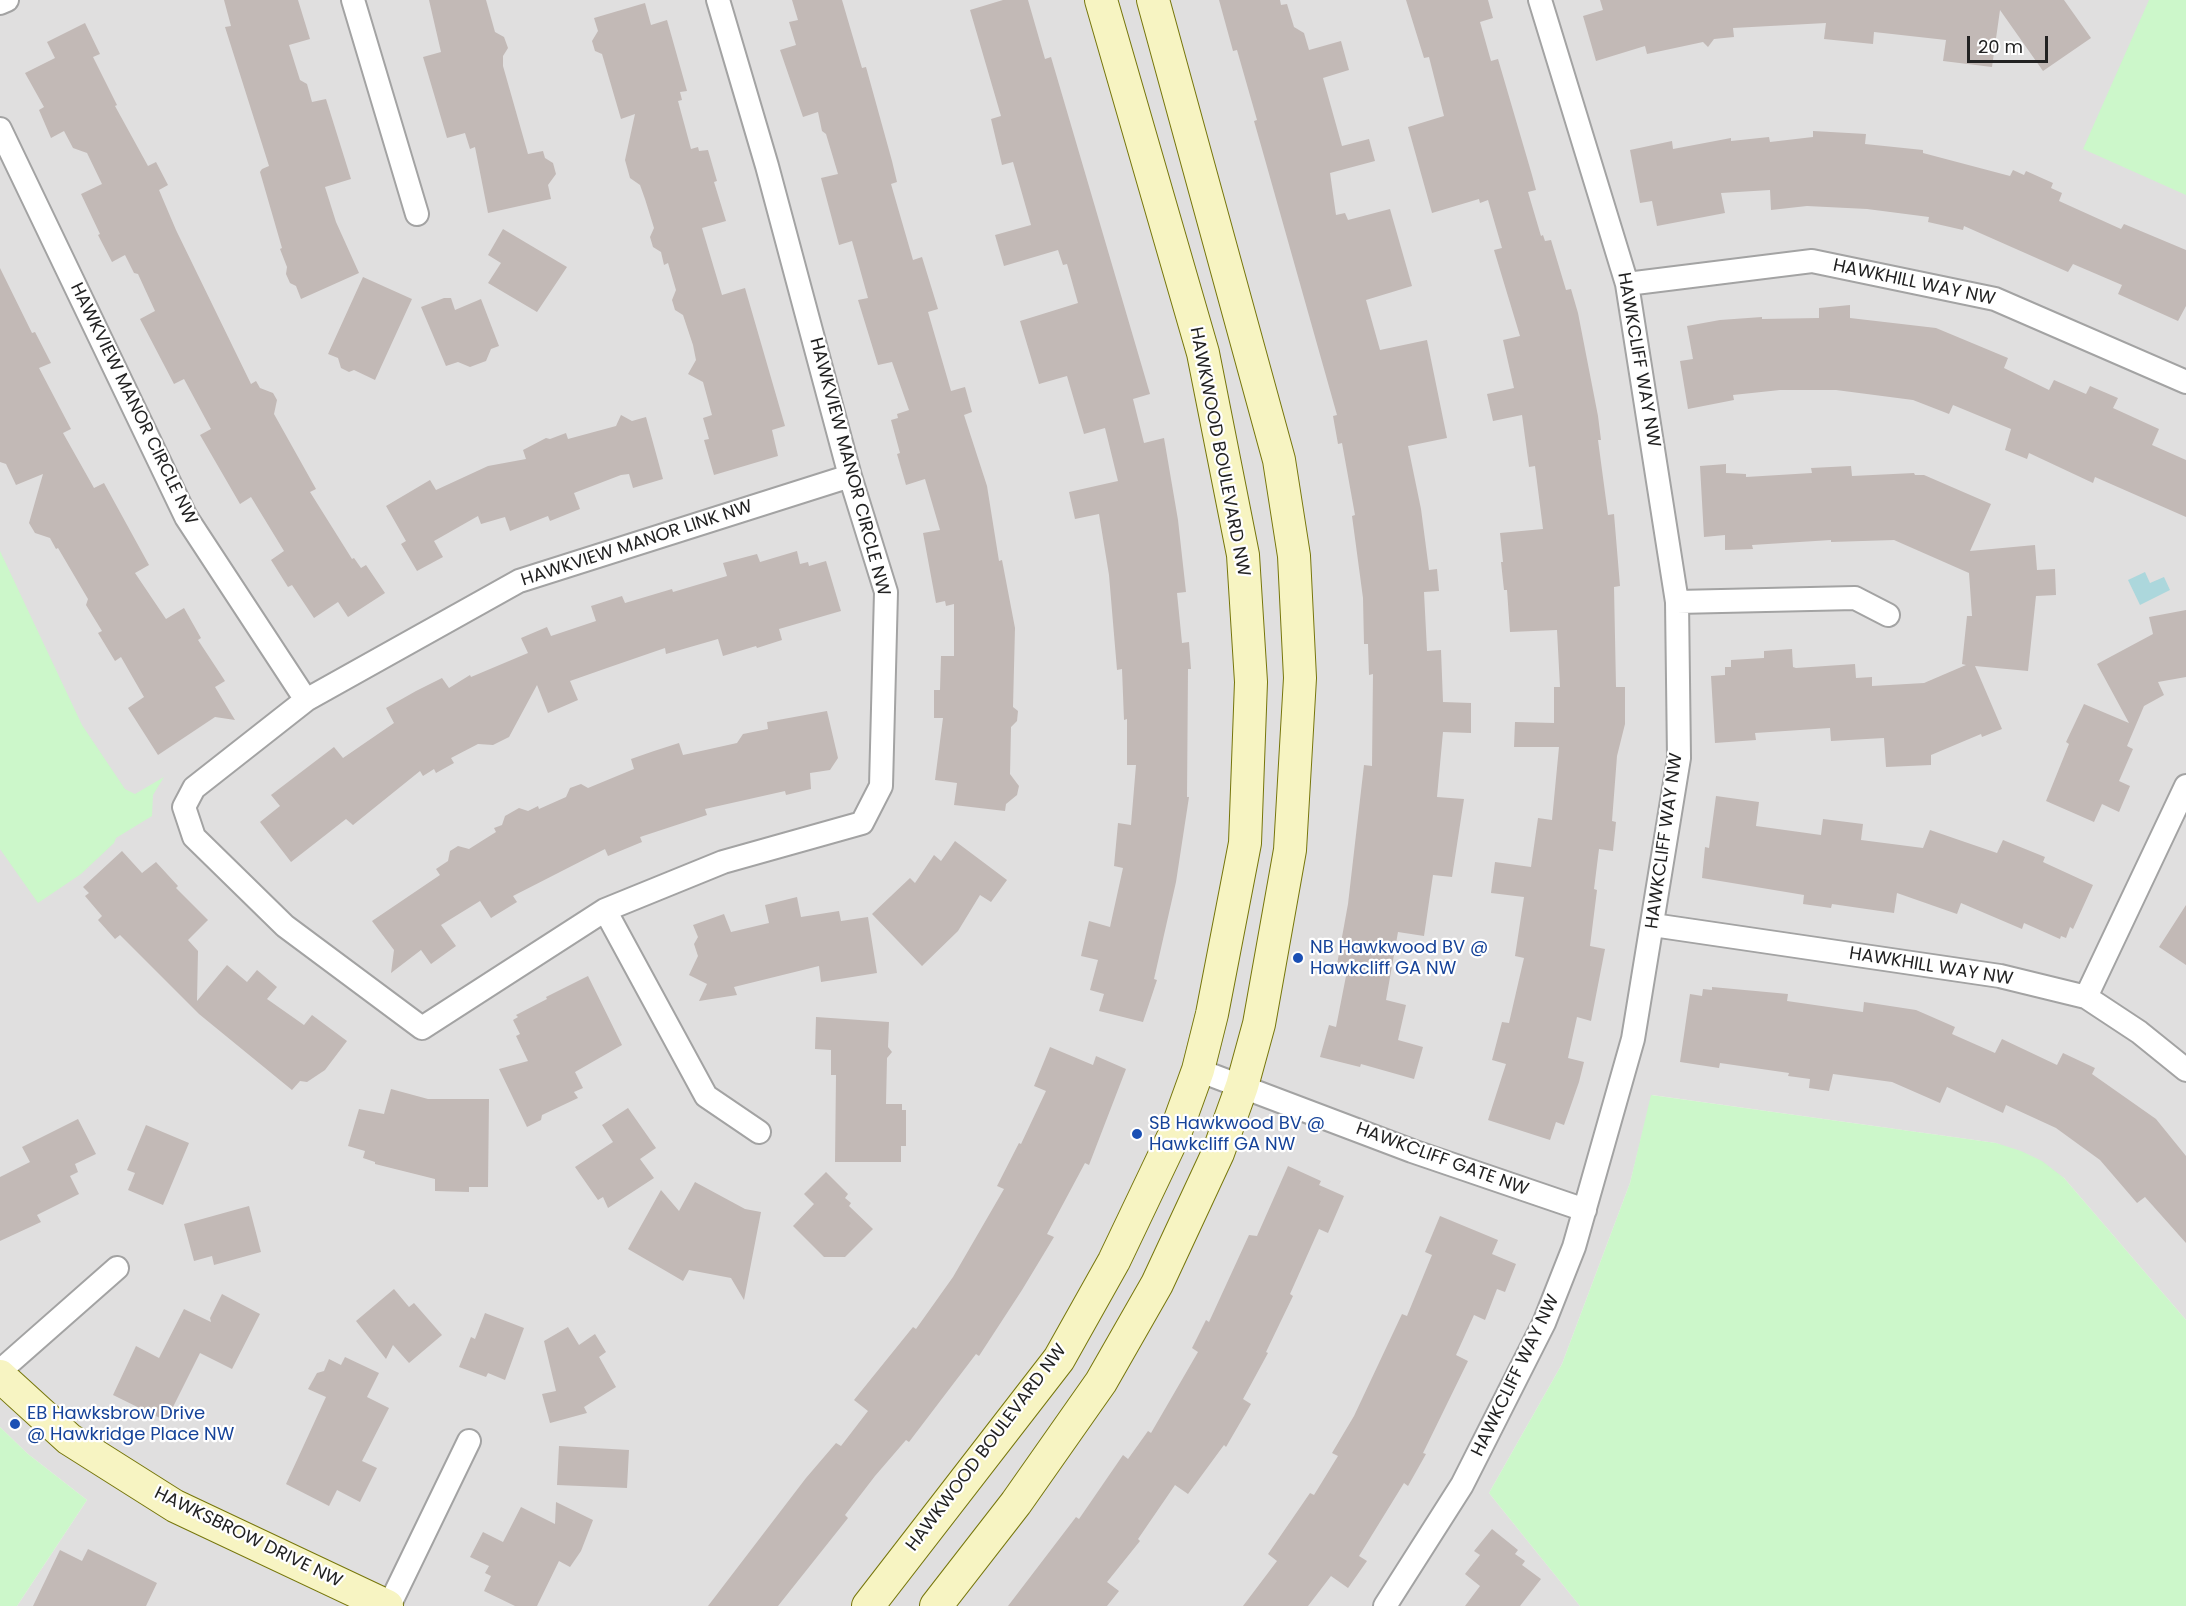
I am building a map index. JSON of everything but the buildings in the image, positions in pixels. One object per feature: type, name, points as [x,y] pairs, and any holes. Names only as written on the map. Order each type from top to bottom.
[{"type":"street","points":[[0,3],[7,0]]},
{"type":"street","points":[[353,0],[417,214]]},
{"type":"street","name":"HAWKVIEW MANOR CIRCLE NW","points":[[0,129],[186,517],[306,700],[194,788],[184,807],[194,837],[285,926],[422,1028],[605,910],[723,862],[862,823],[881,786],[886,592],[850,476],[767,166],[718,0]]},
{"type":"street","name":"HAWKWOOD BOULEVARD NW","points":[[868,1606],[912,1546],[1059,1359],[1128,1231],[1176,1131],[1198,1070],[1212,1014],[1245,843],[1251,682],[1243,555],[1203,353],[1101,0]]},
{"type":"street","points":[[936,1606],[1016,1503],[1101,1382],[1162,1274],[1218,1153],[1242,1086],[1259,1024],[1290,850],[1300,678],[1294,556],[1279,460],[1153,0]]},
{"type":"street","name":"HAWKCLIFF WAY NW","points":[[1385,1606],[1462,1485],[1539,1334],[1574,1247],[1633,1040],[1679,758],[1677,602],[1627,284],[1540,0]]},
{"type":"street","name":"HAWKHILL WAY NW","points":[[1627,284],[1812,261],[1995,299],[2186,382]]},
{"type":"street","points":[[1203,353],[1246,344]]},
{"type":"street","name":"HAWKVIEW MANOR LINK NW","points":[[306,700],[519,581],[850,476]]},
{"type":"street","points":[[1677,602],[1855,598],[1888,615]]},
{"type":"street","points":[[2086,997],[2186,786]]},
{"type":"street","points":[[605,910],[706,1096],[759,1132]]},
{"type":"street","name":"HAWKHILL WAY NW","points":[[1653,925],[2000,976],[2086,997],[2139,1032],[2186,1070]]},
{"type":"street","name":"HAWKCLIFF GATE NW","points":[[1198,1070],[1413,1151],[1585,1210]]},
{"type":"street","points":[[0,1371],[117,1268]]},
{"type":"street","name":"HAWKSBROW DRIVE NW","points":[[0,1376],[69,1439],[176,1506],[388,1606]]},
{"type":"street","points":[[388,1606],[469,1441]]},
{"type":"shaded area","points":[[0,0],[2186,0],[2186,1320],[2064,1178],[1996,1143],[1652,1095],[1630,1183],[1562,1364],[1489,1493],[1580,1606],[17,1606],[87,1500],[28,1454],[0,1427]]},
{"type":"green space","points":[[2149,0],[2186,0],[2186,195],[2083,149]]},
{"type":"green space","points":[[0,551],[82,725],[125,789],[135,794],[164,777],[153,795],[152,816],[116,838],[114,843],[81,874],[38,903],[0,849]]},
{"type":"green space","points":[[1651,1095],[1996,1143],[2042,1161],[2064,1178],[2186,1320],[2186,1606],[1580,1606],[1489,1493],[1562,1364],[1630,1183]]},
{"type":"green space","points":[[0,1427],[28,1454],[87,1500],[17,1606],[0,1606]]},
{"type":"water","points":[[2145,572],[2150,583],[2164,577],[2170,590],[2140,605],[2128,580]]},
{"type":"place","name":"NB Hawkwood BV @ Hawkcliff GA NW","points":[[1298,958]]},
{"type":"place","name":"SB Hawkwood BV @ Hawkcliff GA NW","points":[[1137,1134]]},
{"type":"place","name":"EB Hawksbrow Drive @ Hawkridge Place NW","points":[[15,1424]]}]
